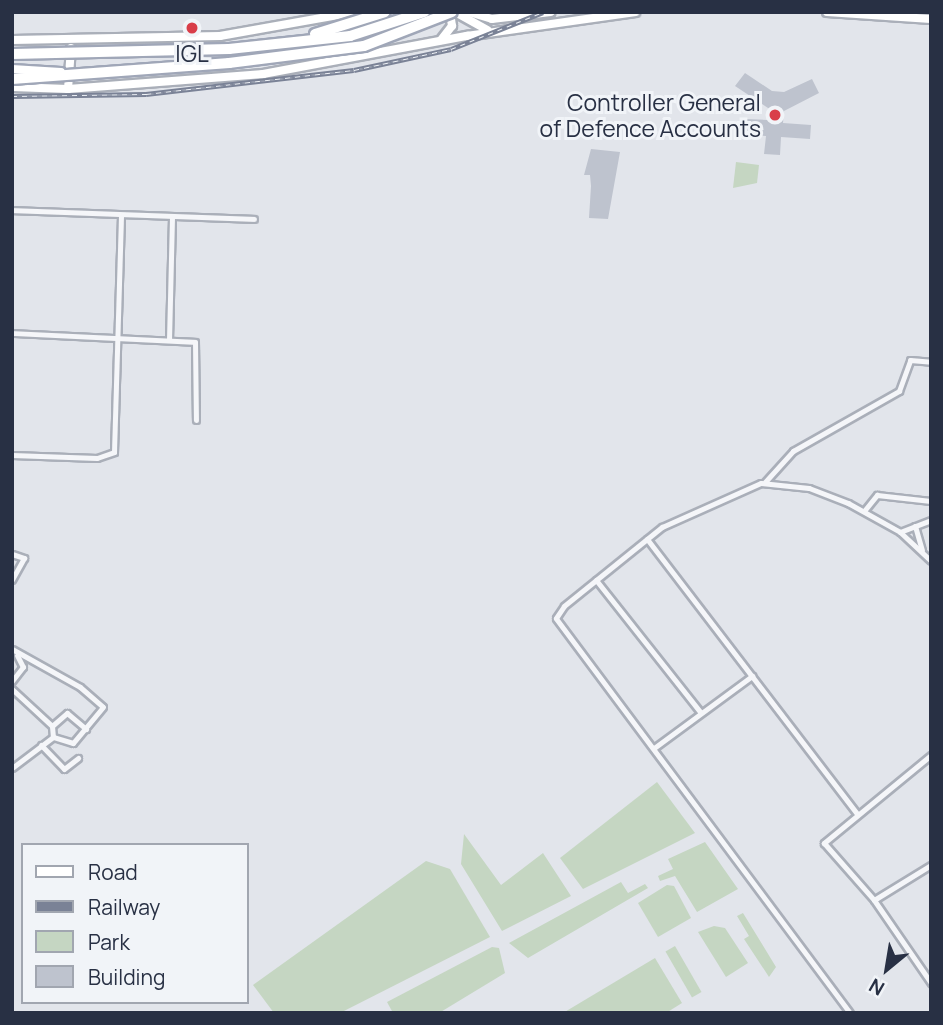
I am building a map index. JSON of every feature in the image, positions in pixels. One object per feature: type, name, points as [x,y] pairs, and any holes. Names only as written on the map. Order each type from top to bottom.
[{"type":"highway","points":[[298,39],[385,12]]},
{"type":"highway","points":[[12,54],[229,49],[298,39],[361,34],[424,12]]},
{"type":"highway","points":[[12,79],[364,47],[452,12]]},
{"type":"main road","points":[[12,40],[71,41],[220,36],[317,21],[355,12]]},
{"type":"main road","points":[[436,42],[450,31],[452,12],[472,26],[504,30]]},
{"type":"main road","points":[[469,12],[505,18],[551,12]]},
{"type":"main road","points":[[12,87],[68,89],[323,64],[504,30],[635,12]]},
{"type":"main road","points":[[827,12],[931,19]]},
{"type":"main road","points":[[317,21],[330,28],[338,42],[336,54],[323,64]]},
{"type":"main road","points":[[68,89],[71,41]]},
{"type":"main road","points":[[12,69],[85,74]]},
{"type":"street","points":[[12,210],[254,219]]},
{"type":"street","points":[[12,455],[111,455],[121,215]]},
{"type":"street","points":[[169,340],[172,216]]},
{"type":"street","points":[[12,333],[169,340],[198,344],[196,420]]},
{"type":"street","points":[[850,1013],[654,748],[558,624],[560,610],[671,522],[765,482],[793,451],[901,390],[910,360],[931,362]]},
{"type":"street","points":[[765,482],[809,488],[864,510],[900,532],[931,561]]},
{"type":"street","points":[[864,510],[877,495],[931,501]]},
{"type":"street","points":[[900,532],[931,520]]},
{"type":"street","points":[[915,526],[922,550]]},
{"type":"street","points":[[647,539],[857,814]]},
{"type":"street","points":[[12,554],[24,558],[12,580]]},
{"type":"street","points":[[596,580],[701,713]]},
{"type":"street","points":[[12,681],[23,663],[13,650]]},
{"type":"street","points":[[13,650],[97,700],[103,712],[71,744],[52,737]]},
{"type":"street","points":[[654,748],[752,676]]},
{"type":"street","points":[[12,689],[52,726],[52,737]]},
{"type":"street","points":[[52,726],[67,713],[86,729]]},
{"type":"street","points":[[12,768],[52,737]]},
{"type":"street","points":[[41,745],[64,769],[78,758]]},
{"type":"street","points":[[931,755],[824,843],[874,900],[931,983]]},
{"type":"street","points":[[874,900],[931,865]]},
{"type":"green space","points":[[736,162],[759,165],[757,183],[733,188]]},
{"type":"green space","points":[[657,782],[695,833],[583,889],[560,858]]},
{"type":"green space","points":[[464,834],[501,885],[543,853],[571,896],[502,931],[461,864]]},
{"type":"green space","points":[[705,842],[738,889],[697,912],[675,876],[660,881],[658,876],[673,869],[668,859]]},
{"type":"green space","points":[[426,861],[450,869],[490,937],[340,1013],[274,1013],[253,985]]},
{"type":"green space","points":[[621,882],[628,893],[645,884],[648,888],[528,958],[509,943]]},
{"type":"green space","points":[[667,885],[674,886],[691,918],[658,937],[638,903]]},
{"type":"green space","points":[[743,913],[776,967],[769,977],[744,939],[749,936],[737,916]]},
{"type":"green space","points":[[714,926],[725,928],[748,963],[726,977],[698,932]]},
{"type":"green space","points":[[675,946],[702,992],[692,997],[665,952]]},
{"type":"green space","points":[[492,947],[499,948],[505,973],[439,1013],[393,1013],[387,1002]]},
{"type":"green space","points":[[655,958],[682,1003],[666,1013],[563,1013]]},
{"type":"building","name":"Controller General of Defence Accounts","points":[[745,73],[772,91],[784,92],[812,79],[819,93],[784,111],[783,123],[811,125],[810,139],[781,137],[780,155],[764,154],[766,136],[744,135],[745,119],[767,120],[768,108],[735,86]]},
{"type":"building","points":[[591,149],[620,152],[608,219],[589,218],[590,175],[584,175]]},
{"type":"railway","points":[[12,96],[146,94],[354,70],[451,49],[543,12]]},
{"type":"place","name":"IGL","points":[[192,28]]},
{"type":"place","name":"Controller General of Defence Accounts","points":[[775,115]]}]
